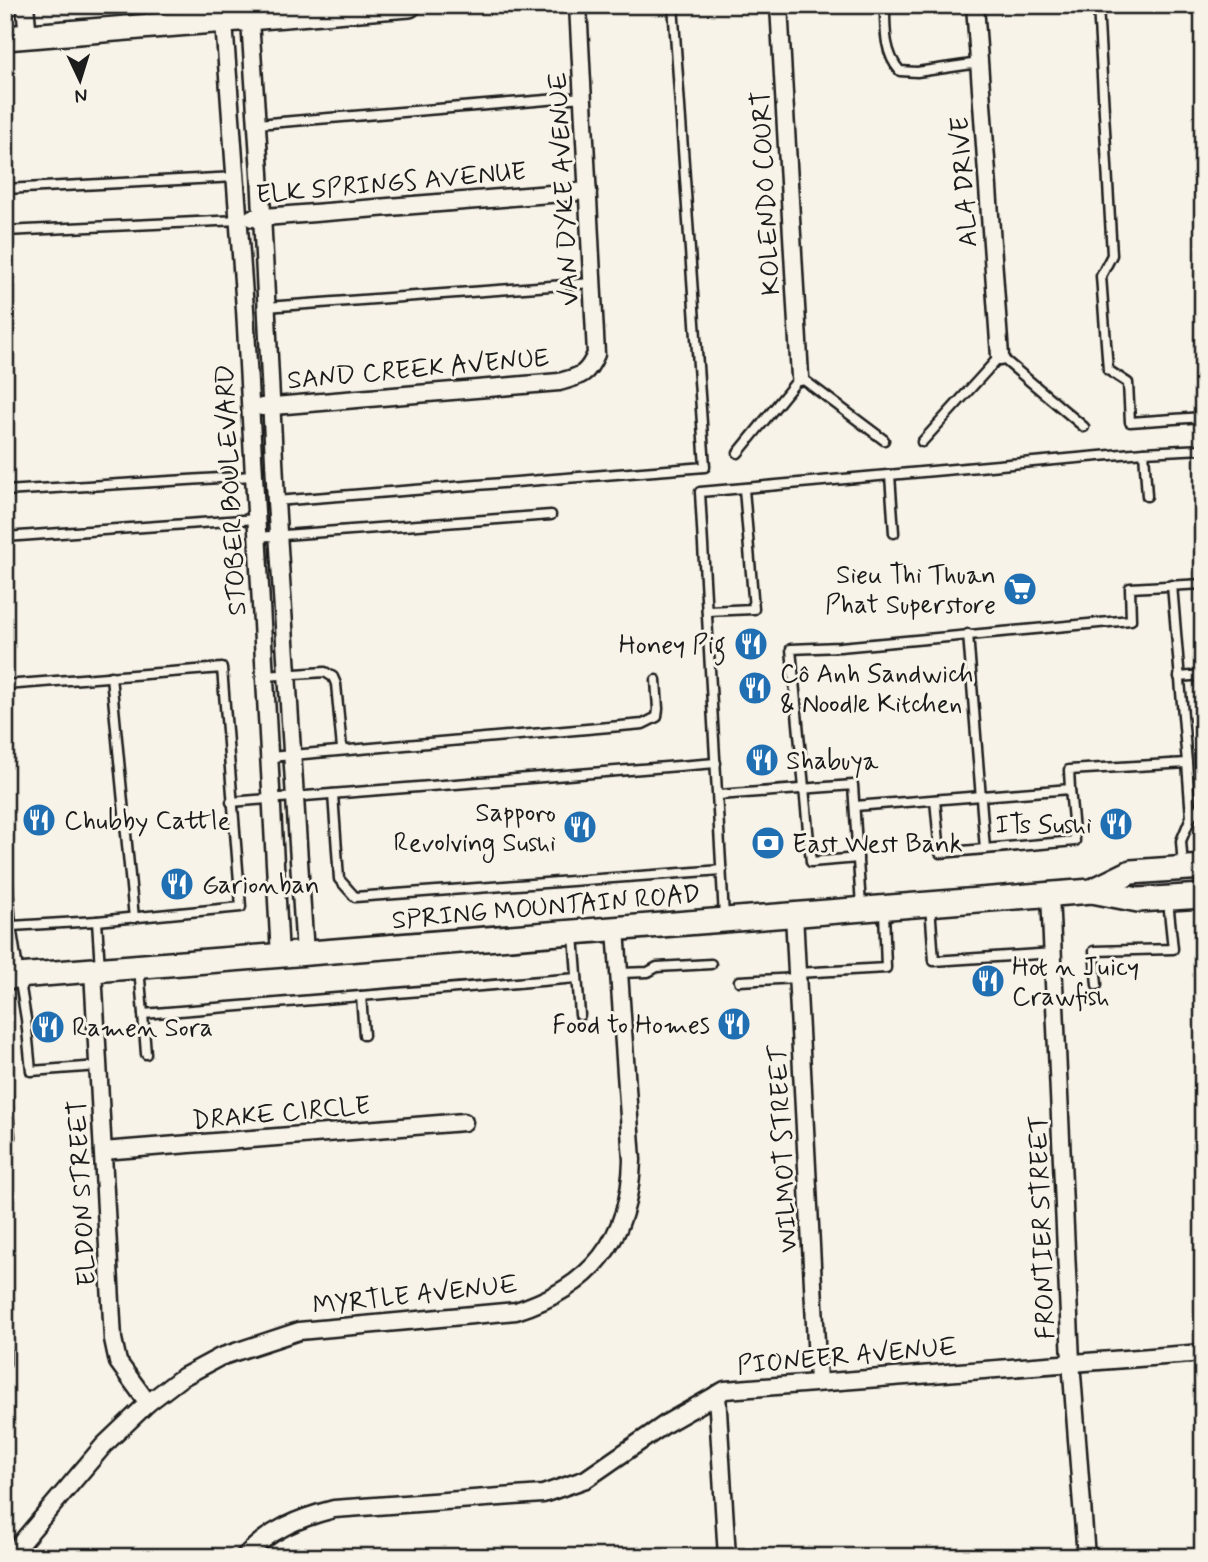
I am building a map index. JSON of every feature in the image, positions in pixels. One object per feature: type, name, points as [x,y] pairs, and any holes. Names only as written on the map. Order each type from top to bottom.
[{"type":"main road","points":[[16,38],[409,5]]},
{"type":"main road","name":"SPRING MOUNTAIN ROAD","points":[[1092,891],[1131,872],[1193,868]]},
{"type":"main road","name":"SPRING MOUNTAIN ROAD","points":[[12,977],[1092,891],[1138,900],[1203,895]]},
{"type":"street","points":[[16,38],[25,5]]},
{"type":"street","name":"VAN DYKE AVENUE","points":[[578,5],[596,354],[589,370]]},
{"type":"street","name":"KOLENDO COURT","points":[[779,5],[800,377]]},
{"type":"street","name":"ALA DRIVE","points":[[975,5],[1000,356]]},
{"type":"street","name":"STOBER BOULEVARD","points":[[250,20],[270,406],[304,954]]},
{"type":"street","name":"STOBER BOULEVARD","points":[[224,22],[239,220],[280,956]]},
{"type":"street","name":"ELK SPRINGS AVENUE","points":[[239,220],[588,191]]},
{"type":"street","name":"SAND CREEK AVENUE","points":[[249,408],[559,382],[589,370]]},
{"type":"street","name":"FRONTIER STREET","points":[[1050,894],[1071,1361],[1086,1557]]},
{"type":"street","name":"WILMOT STREET","points":[[794,914],[818,1382]]},
{"type":"street","name":"MYRTLE AVENUE","points":[[9,1557],[104,1445],[148,1403],[181,1378],[220,1357],[299,1331],[516,1311],[544,1303],[587,1274],[614,1237],[624,1217],[631,1189],[632,1160],[616,929]]},
{"type":"street","name":"ELDON STREET","points":[[97,970],[99,1066],[113,1339],[118,1362],[148,1403]]},
{"type":"street","name":"DRAKE CIRCLE","points":[[103,1151],[464,1122]]},
{"type":"street","name":"PIONEER AVENUE","points":[[244,1557],[270,1534],[302,1517],[334,1509],[542,1494],[586,1479],[667,1423],[725,1390],[1071,1361],[1203,1353]]},
{"type":"street","points":[[717,1394],[727,1557]]},
{"type":"lane","points":[[276,501],[705,467],[673,5]]},
{"type":"lane","points":[[885,5],[885,36],[893,63],[900,71],[917,72],[979,62]]},
{"type":"lane","points":[[1098,5],[1112,255],[1101,276],[1108,370],[1128,383],[1130,422],[1203,417]]},
{"type":"lane","points":[[257,124],[583,97]]},
{"type":"lane","points":[[5,189],[236,177]]},
{"type":"lane","points":[[5,231],[239,220]]},
{"type":"lane","points":[[266,307],[592,283]]},
{"type":"lane","points":[[922,442],[1000,356],[1084,427]]},
{"type":"lane","points":[[738,453],[800,377],[884,440]]},
{"type":"lane","points":[[725,920],[700,492],[1203,449]]},
{"type":"lane","points":[[1144,452],[1147,496]]},
{"type":"lane","points":[[890,475],[894,534]]},
{"type":"lane","points":[[5,491],[253,476]]},
{"type":"lane","points":[[707,611],[754,609],[744,489]]},
{"type":"lane","points":[[257,537],[551,515]]},
{"type":"lane","points":[[5,537],[256,519]]},
{"type":"lane","points":[[858,858],[811,862],[792,649],[1131,620],[1130,588],[1203,584]]},
{"type":"lane","points":[[1172,586],[1191,817]]},
{"type":"lane","points":[[968,634],[985,849]]},
{"type":"lane","points":[[5,685],[222,668],[241,907],[97,922],[11,926]]},
{"type":"lane","points":[[265,676],[325,672],[333,677],[336,684],[342,749]]},
{"type":"lane","points":[[111,676],[134,918]]},
{"type":"lane","points":[[1180,677],[1203,676]]},
{"type":"lane","points":[[268,757],[643,724],[657,717],[656,680]]},
{"type":"lane","points":[[231,802],[716,763]]},
{"type":"lane","points":[[935,800],[940,853],[1075,841],[1069,770],[1186,763]]},
{"type":"lane","points":[[719,795],[853,785],[858,858],[873,908],[886,968],[739,981]]},
{"type":"lane","points":[[855,806],[1070,789]]},
{"type":"lane","points":[[333,794],[339,879],[355,897],[722,870]]},
{"type":"lane","points":[[1193,868],[1181,841],[1191,817],[1203,803]]},
{"type":"lane","points":[[5,850],[12,977],[26,1018],[31,1070],[99,1066]]},
{"type":"lane","points":[[1097,985],[1094,951],[1173,949],[1168,898]]},
{"type":"lane","points":[[930,904],[934,961],[1054,953]]},
{"type":"lane","points":[[97,922],[97,970]]},
{"type":"lane","points":[[574,932],[580,1015]]},
{"type":"lane","points":[[620,973],[648,972],[657,967],[711,964]]},
{"type":"lane","points":[[139,967],[146,1054]]},
{"type":"lane","points":[[143,1014],[578,978]]},
{"type":"lane","points":[[361,996],[364,1035]]},
{"type":"lane","points":[[5,1073],[10,1137],[5,1138]]},
{"type":"lane","points":[[5,1345],[5,1364]]},
{"type":"place","name":"Sieu Thi Thuan Phat Superstore","points":[[1020,589]]},
{"type":"place","name":"Honey Pig","points":[[751,644]]},
{"type":"place","name":"Cô Anh Sandwich & Noodle Kitchen","points":[[755,688]]},
{"type":"place","name":"Shabuya","points":[[762,760]]},
{"type":"place","name":"Chubby Cattle","points":[[39,820]]},
{"type":"place","name":"ITs Sushi","points":[[1116,824]]},
{"type":"place","name":"Sapporo Revolving Sushi","points":[[580,827]]},
{"type":"place","name":"East West Bank","points":[[768,843]]},
{"type":"place","name":"Garionban","points":[[177,884]]},
{"type":"place","name":"Hot n Juicy Crawfish","points":[[988,981]]},
{"type":"place","name":"Food to Homes","points":[[734,1024]]},
{"type":"place","name":"Ramen Sora","points":[[48,1027]]}]
